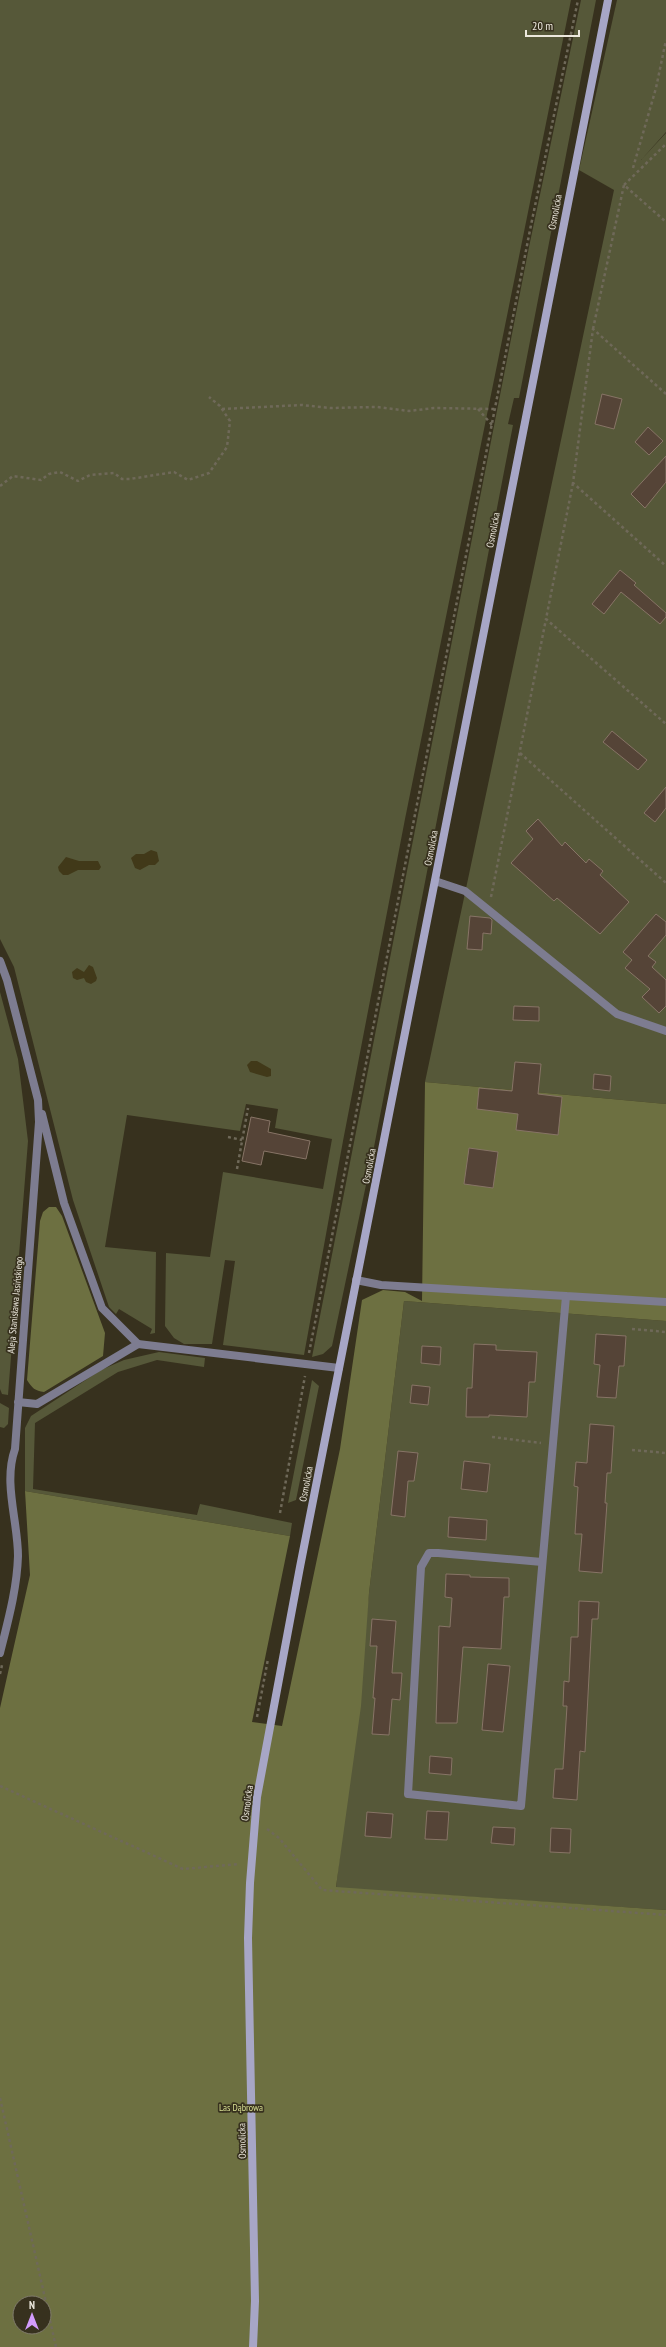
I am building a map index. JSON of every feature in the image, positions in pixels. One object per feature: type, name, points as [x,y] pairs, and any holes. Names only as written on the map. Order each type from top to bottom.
[{"type":"street","name":"Osmolicka","points":[[253,2347],[255,2301],[248,1938],[251,1863],[255,1820],[270,1726],[356,1280],[608,0]]},
{"type":"street","points":[[435,881],[465,891],[617,1014],[666,1031]]},
{"type":"street","name":"Aleja Stanisława Jasińskiego","points":[[0,961],[7,980],[38,1100],[37,1148],[15,1448],[12,1456],[11,1477],[18,1554],[17,1575],[0,1653]]},
{"type":"street","points":[[38,1100],[64,1203],[102,1308],[138,1344]]},
{"type":"street","points":[[356,1280],[381,1285],[666,1302]]},
{"type":"street","points":[[542,1562],[438,1553],[429,1554],[425,1560],[421,1567],[408,1794],[521,1806],[566,1296]]},
{"type":"street","points":[[18,1402],[36,1404],[138,1344],[339,1368]]},
{"type":"path","points":[[280,1513],[307,1365],[495,409],[578,0]]},
{"type":"path","points":[[634,168],[656,88],[666,40]]},
{"type":"path","points":[[488,910],[573,483],[593,329],[624,185],[666,144]]},
{"type":"path","points":[[624,185],[666,222]]},
{"type":"path","points":[[593,329],[666,394]]},
{"type":"path","points":[[0,486],[13,476],[41,480],[49,474],[60,472],[78,481],[90,475],[114,473],[122,479],[130,479],[174,472],[188,480],[195,479],[209,473],[228,447],[230,421],[222,409],[209,397]]},
{"type":"path","points":[[222,409],[302,405],[330,408],[377,407],[409,411],[434,408],[495,409]]},
{"type":"path","points":[[478,409],[492,425]]},
{"type":"path","points":[[573,483],[666,566]]},
{"type":"path","points":[[546,619],[666,724]]},
{"type":"path","points":[[520,752],[666,883]]},
{"type":"path","points":[[237,1169],[248,1108]]},
{"type":"path","points":[[228,1137],[242,1140]]},
{"type":"path","points":[[632,1329],[666,1332]]},
{"type":"path","points":[[492,1437],[553,1444]]},
{"type":"path","points":[[632,1450],[666,1453]]},
{"type":"path","points":[[0,1786],[182,1869],[251,1863]]},
{"type":"path","points":[[255,1820],[279,1838],[322,1890],[666,1915]]},
{"type":"path","points":[[0,2098],[56,2347]]},
{"type":"green space","points":[[0,0],[571,0],[405,819],[343,1141],[304,1355],[223,1345],[235,1261],[225,1260],[212,1344],[184,1344],[174,1338],[165,1326],[166,1253],[210,1257],[223,1172],[323,1189],[332,1139],[275,1128],[278,1109],[246,1104],[240,1131],[127,1115],[105,1247],[156,1252],[155,1333],[150,1334],[152,1329],[119,1309],[116,1314],[109,1307],[73,1200],[14,967],[0,939]]},
{"type":"green space","points":[[581,0],[596,0],[519,398],[514,398],[508,424],[513,425],[374,1147],[332,1346],[323,1354],[312,1357],[529,247]]},
{"type":"green space","points":[[617,0],[666,0],[666,132],[641,160],[666,133],[666,1104],[425,1082],[614,190],[579,170]]},
{"type":"green space","points":[[0,992],[18,1059],[28,1141],[8,1395],[2,1394],[0,1389]]},
{"type":"green space","name":"Las Dąbrowa","points":[[425,1082],[666,1104],[666,1321],[404,1301],[369,1593],[361,1706],[336,1887],[666,1910],[666,2347],[0,2347],[0,1708],[30,1575],[25,1491],[290,1536],[252,1722],[282,1726],[340,1449],[362,1300],[383,1290],[405,1292],[422,1301]]},
{"type":"green space","points":[[49,1207],[56,1207],[62,1216],[105,1333],[103,1356],[44,1392],[34,1389],[27,1380],[40,1221],[43,1212]]},
{"type":"green space","points":[[404,1301],[666,1321],[666,1910],[336,1888]]},
{"type":"green space","points":[[159,1352],[205,1358],[204,1367],[157,1360],[118,1372],[35,1423],[33,1489],[197,1515],[200,1504],[292,1523],[290,1536],[25,1491],[25,1428],[31,1416],[101,1370],[124,1360]]},
{"type":"green space","points":[[312,1380],[319,1386],[296,1500],[288,1503]]},
{"type":"green space","points":[[0,1403],[9,1408],[8,1424],[4,1428],[0,1427]]},
{"type":"sand","points":[[151,850],[157,852],[159,861],[155,865],[149,865],[140,870],[135,868],[131,858],[136,854],[144,854]]},
{"type":"sand","points":[[66,857],[79,861],[98,861],[101,867],[99,870],[78,870],[68,875],[63,875],[59,871],[58,867]]},
{"type":"sand","points":[[89,965],[93,967],[97,978],[96,981],[91,984],[86,982],[84,978],[77,980],[73,978],[72,972],[77,968],[84,972]]},
{"type":"sand","points":[[251,1061],[257,1061],[271,1069],[271,1076],[267,1077],[250,1072],[247,1065]]},
{"type":"building","points":[[602,394],[622,399],[614,429],[595,424]]},
{"type":"building","points":[[648,427],[663,441],[649,455],[635,442]]},
{"type":"building","points":[[666,456],[666,482],[645,508],[631,494]]},
{"type":"building","points":[[620,570],[636,583],[634,585],[666,613],[666,617],[660,624],[621,592],[604,614],[592,604]]},
{"type":"building","points":[[612,731],[647,760],[638,770],[603,742]]},
{"type":"building","points":[[666,787],[666,808],[655,822],[644,813]]},
{"type":"building","points":[[538,819],[562,846],[565,842],[586,863],[589,859],[603,871],[600,875],[629,902],[600,934],[557,898],[554,901],[511,863],[533,839],[526,831]]},
{"type":"building","points":[[656,914],[666,922],[666,935],[648,956],[656,962],[652,967],[666,980],[666,1006],[659,1013],[642,997],[650,989],[625,968],[632,960],[623,952]]},
{"type":"building","points":[[470,916],[490,918],[492,920],[491,934],[483,933],[482,950],[467,949]]},
{"type":"building","points":[[514,1006],[539,1007],[539,1021],[513,1020]]},
{"type":"building","points":[[515,1062],[541,1064],[538,1094],[562,1097],[558,1135],[516,1130],[518,1114],[477,1109],[479,1088],[512,1091]]},
{"type":"building","points":[[594,1074],[611,1076],[610,1091],[593,1089]]},
{"type":"building","points":[[251,1117],[270,1121],[268,1132],[310,1141],[306,1159],[264,1151],[261,1165],[242,1161]]},
{"type":"building","points":[[469,1148],[498,1152],[493,1188],[464,1184]]},
{"type":"building","points":[[596,1334],[626,1336],[624,1366],[619,1366],[616,1398],[597,1397],[600,1365],[594,1364]]},
{"type":"building","points":[[474,1344],[496,1345],[496,1350],[537,1352],[535,1382],[529,1382],[527,1417],[489,1415],[489,1417],[466,1417],[467,1388],[472,1388]]},
{"type":"building","points":[[422,1346],[441,1347],[440,1365],[421,1363]]},
{"type":"building","points":[[412,1385],[430,1387],[428,1405],[410,1403]]},
{"type":"building","points":[[590,1424],[614,1426],[611,1473],[607,1473],[605,1503],[607,1503],[602,1573],[579,1571],[582,1534],[575,1534],[578,1487],[574,1486],[576,1462],[587,1463]]},
{"type":"building","points":[[398,1451],[418,1453],[414,1481],[408,1481],[405,1517],[391,1515]]},
{"type":"building","points":[[464,1461],[490,1464],[487,1492],[461,1489]]},
{"type":"building","points":[[449,1517],[487,1520],[486,1540],[448,1537]]},
{"type":"building","points":[[446,1574],[470,1575],[470,1577],[509,1578],[509,1597],[504,1597],[501,1649],[463,1647],[457,1723],[436,1723],[439,1626],[450,1627],[452,1598],[445,1597]]},
{"type":"building","points":[[579,1601],[599,1602],[598,1619],[592,1619],[585,1752],[580,1751],[577,1800],[553,1798],[555,1769],[563,1769],[567,1706],[563,1706],[564,1681],[569,1682],[571,1637],[578,1637]]},
{"type":"building","points":[[372,1619],[396,1621],[392,1673],[402,1673],[400,1700],[392,1699],[389,1735],[372,1734],[377,1646],[370,1646]]},
{"type":"building","points":[[488,1664],[510,1666],[503,1732],[482,1730]]},
{"type":"building","points":[[430,1756],[452,1758],[451,1775],[429,1773]]},
{"type":"building","points":[[427,1811],[449,1812],[447,1840],[425,1839]]},
{"type":"building","points":[[367,1812],[393,1814],[391,1838],[365,1836]]},
{"type":"building","points":[[493,1827],[515,1828],[514,1845],[491,1843]]},
{"type":"building","points":[[551,1828],[571,1829],[570,1853],[550,1852]]}]
